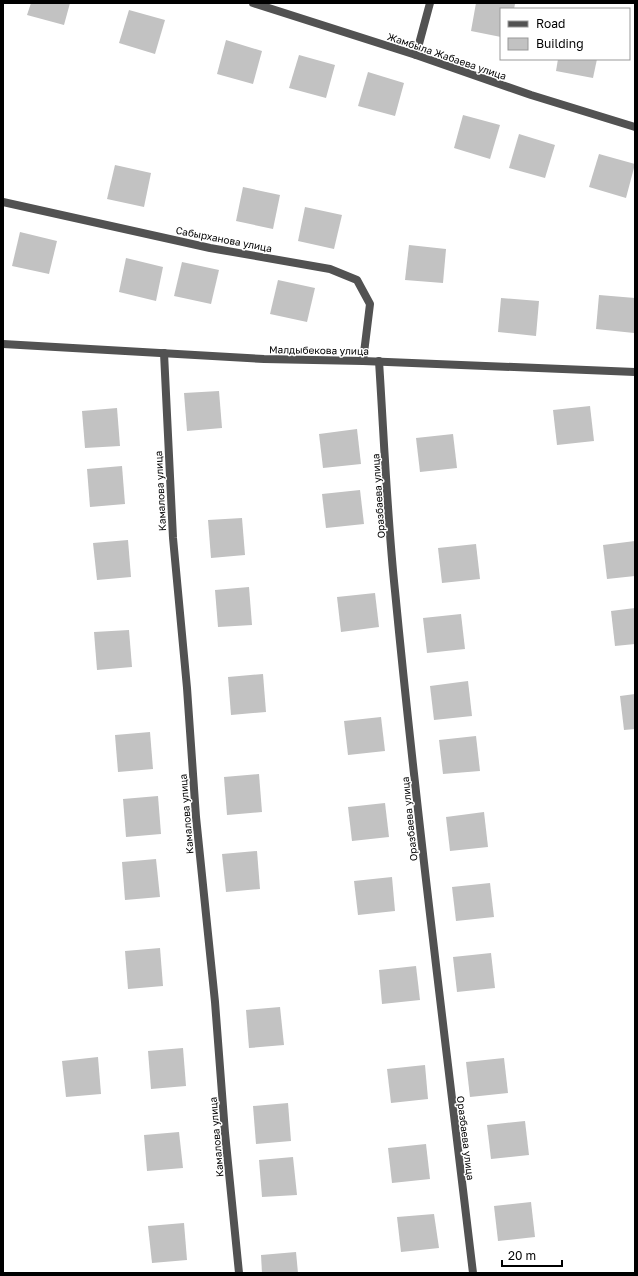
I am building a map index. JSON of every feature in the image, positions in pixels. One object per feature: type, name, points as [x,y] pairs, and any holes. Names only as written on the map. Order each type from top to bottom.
[{"type":"street","name":"Жамбыла Жабаева улица","points":[[253,3],[416,55],[531,95],[635,127]]},
{"type":"street","points":[[416,55],[430,3]]},
{"type":"street","name":"Сабырханова улица","points":[[3,202],[210,248],[330,269],[357,280],[370,304],[362,361]]},
{"type":"street","name":"Малдыбекова улица","points":[[3,344],[264,359],[378,361],[635,372]]},
{"type":"street","name":"Камалова улица","points":[[164,353],[173,538],[187,688],[196,817],[215,1002],[225,1133],[239,1273]]},
{"type":"street","name":"Оразбаева улица","points":[[378,361],[396,604],[420,831],[473,1273]]},
{"type":"building","points":[[31,3],[70,3],[64,25],[27,15]]},
{"type":"building","points":[[476,3],[515,4],[514,8],[500,8],[500,37],[471,31]]},
{"type":"building","points":[[129,10],[165,20],[155,54],[119,43]]},
{"type":"building","points":[[226,40],[262,51],[253,84],[217,74]]},
{"type":"building","points":[[299,55],[335,65],[326,98],[289,88]]},
{"type":"building","points":[[558,60],[597,60],[593,78],[556,71]]},
{"type":"building","points":[[368,72],[404,83],[395,116],[358,106]]},
{"type":"building","points":[[463,115],[500,125],[490,159],[454,148]]},
{"type":"building","points":[[519,134],[555,145],[545,178],[509,168]]},
{"type":"building","points":[[599,154],[635,164],[626,198],[589,187]]},
{"type":"building","points":[[115,165],[151,173],[144,207],[107,199]]},
{"type":"building","points":[[243,187],[280,195],[273,229],[236,221]]},
{"type":"building","points":[[305,207],[342,215],[334,249],[298,241]]},
{"type":"building","points":[[20,232],[57,241],[49,274],[12,266]]},
{"type":"building","points":[[409,245],[446,249],[443,283],[405,280]]},
{"type":"building","points":[[126,258],[163,267],[156,301],[119,292]]},
{"type":"building","points":[[182,262],[219,270],[211,304],[174,296]]},
{"type":"building","points":[[278,280],[315,288],[307,322],[270,314]]},
{"type":"building","points":[[599,295],[635,298],[634,333],[596,329]]},
{"type":"building","points":[[501,298],[539,301],[536,336],[498,332]]},
{"type":"building","points":[[219,391],[222,428],[187,431],[184,393]]},
{"type":"building","points":[[590,406],[594,441],[557,445],[553,410]]},
{"type":"building","points":[[117,408],[120,446],[85,448],[82,411]]},
{"type":"building","points":[[357,429],[361,464],[323,468],[319,434]]},
{"type":"building","points":[[453,434],[457,468],[420,472],[416,438]]},
{"type":"building","points":[[122,466],[125,504],[90,507],[87,469]]},
{"type":"building","points":[[360,490],[364,524],[326,528],[322,494]]},
{"type":"building","points":[[242,518],[245,555],[211,558],[208,520]]},
{"type":"building","points":[[128,540],[131,577],[97,580],[93,543]]},
{"type":"building","points":[[635,541],[635,576],[607,579],[603,545]]},
{"type":"building","points":[[476,544],[480,579],[442,583],[438,548]]},
{"type":"building","points":[[249,587],[252,625],[218,627],[215,590]]},
{"type":"building","points":[[375,593],[379,627],[341,632],[337,597]]},
{"type":"building","points":[[635,608],[635,644],[615,646],[611,611]]},
{"type":"building","points":[[461,614],[465,649],[427,653],[423,618]]},
{"type":"building","points":[[129,630],[132,667],[97,670],[94,632]]},
{"type":"building","points":[[263,674],[266,712],[231,715],[228,677]]},
{"type":"building","points":[[468,681],[472,716],[434,720],[430,686]]},
{"type":"building","points":[[635,694],[635,729],[624,730],[620,696]]},
{"type":"building","points":[[381,717],[385,751],[348,755],[344,721]]},
{"type":"building","points":[[150,732],[153,769],[118,772],[115,735]]},
{"type":"building","points":[[476,736],[480,771],[443,774],[439,740]]},
{"type":"building","points":[[259,774],[262,812],[227,815],[224,777]]},
{"type":"building","points":[[158,796],[161,834],[126,837],[123,799]]},
{"type":"building","points":[[385,803],[389,837],[352,841],[348,807]]},
{"type":"building","points":[[484,812],[488,847],[450,851],[446,817]]},
{"type":"building","points":[[257,851],[260,889],[226,892],[222,854]]},
{"type":"building","points":[[156,859],[160,897],[125,900],[122,862]]},
{"type":"building","points":[[392,877],[395,911],[358,915],[354,881]]},
{"type":"building","points":[[490,883],[494,917],[456,921],[452,887]]},
{"type":"building","points":[[160,948],[163,986],[128,989],[125,951]]},
{"type":"building","points":[[491,953],[495,988],[457,992],[453,957]]},
{"type":"building","points":[[416,966],[420,1000],[382,1004],[379,970]]},
{"type":"building","points":[[280,1007],[284,1045],[249,1048],[246,1010]]},
{"type":"building","points":[[183,1048],[186,1086],[151,1089],[148,1051]]},
{"type":"building","points":[[98,1057],[101,1094],[66,1097],[62,1061]]},
{"type":"building","points":[[504,1058],[508,1093],[470,1097],[466,1062]]},
{"type":"building","points":[[425,1065],[428,1099],[391,1103],[387,1069]]},
{"type":"building","points":[[288,1103],[291,1141],[256,1144],[253,1106]]},
{"type":"building","points":[[525,1121],[529,1155],[491,1159],[487,1125]]},
{"type":"building","points":[[179,1132],[183,1168],[147,1171],[144,1135]]},
{"type":"building","points":[[426,1144],[430,1179],[392,1183],[388,1148]]},
{"type":"building","points":[[293,1157],[297,1195],[262,1197],[259,1160]]},
{"type":"building","points":[[531,1202],[535,1237],[498,1241],[494,1206]]},
{"type":"building","points":[[434,1214],[439,1248],[401,1252],[397,1217]]},
{"type":"building","points":[[184,1223],[187,1260],[152,1263],[148,1226]]},
{"type":"building","points":[[296,1252],[298,1273],[262,1273],[261,1255]]}]
